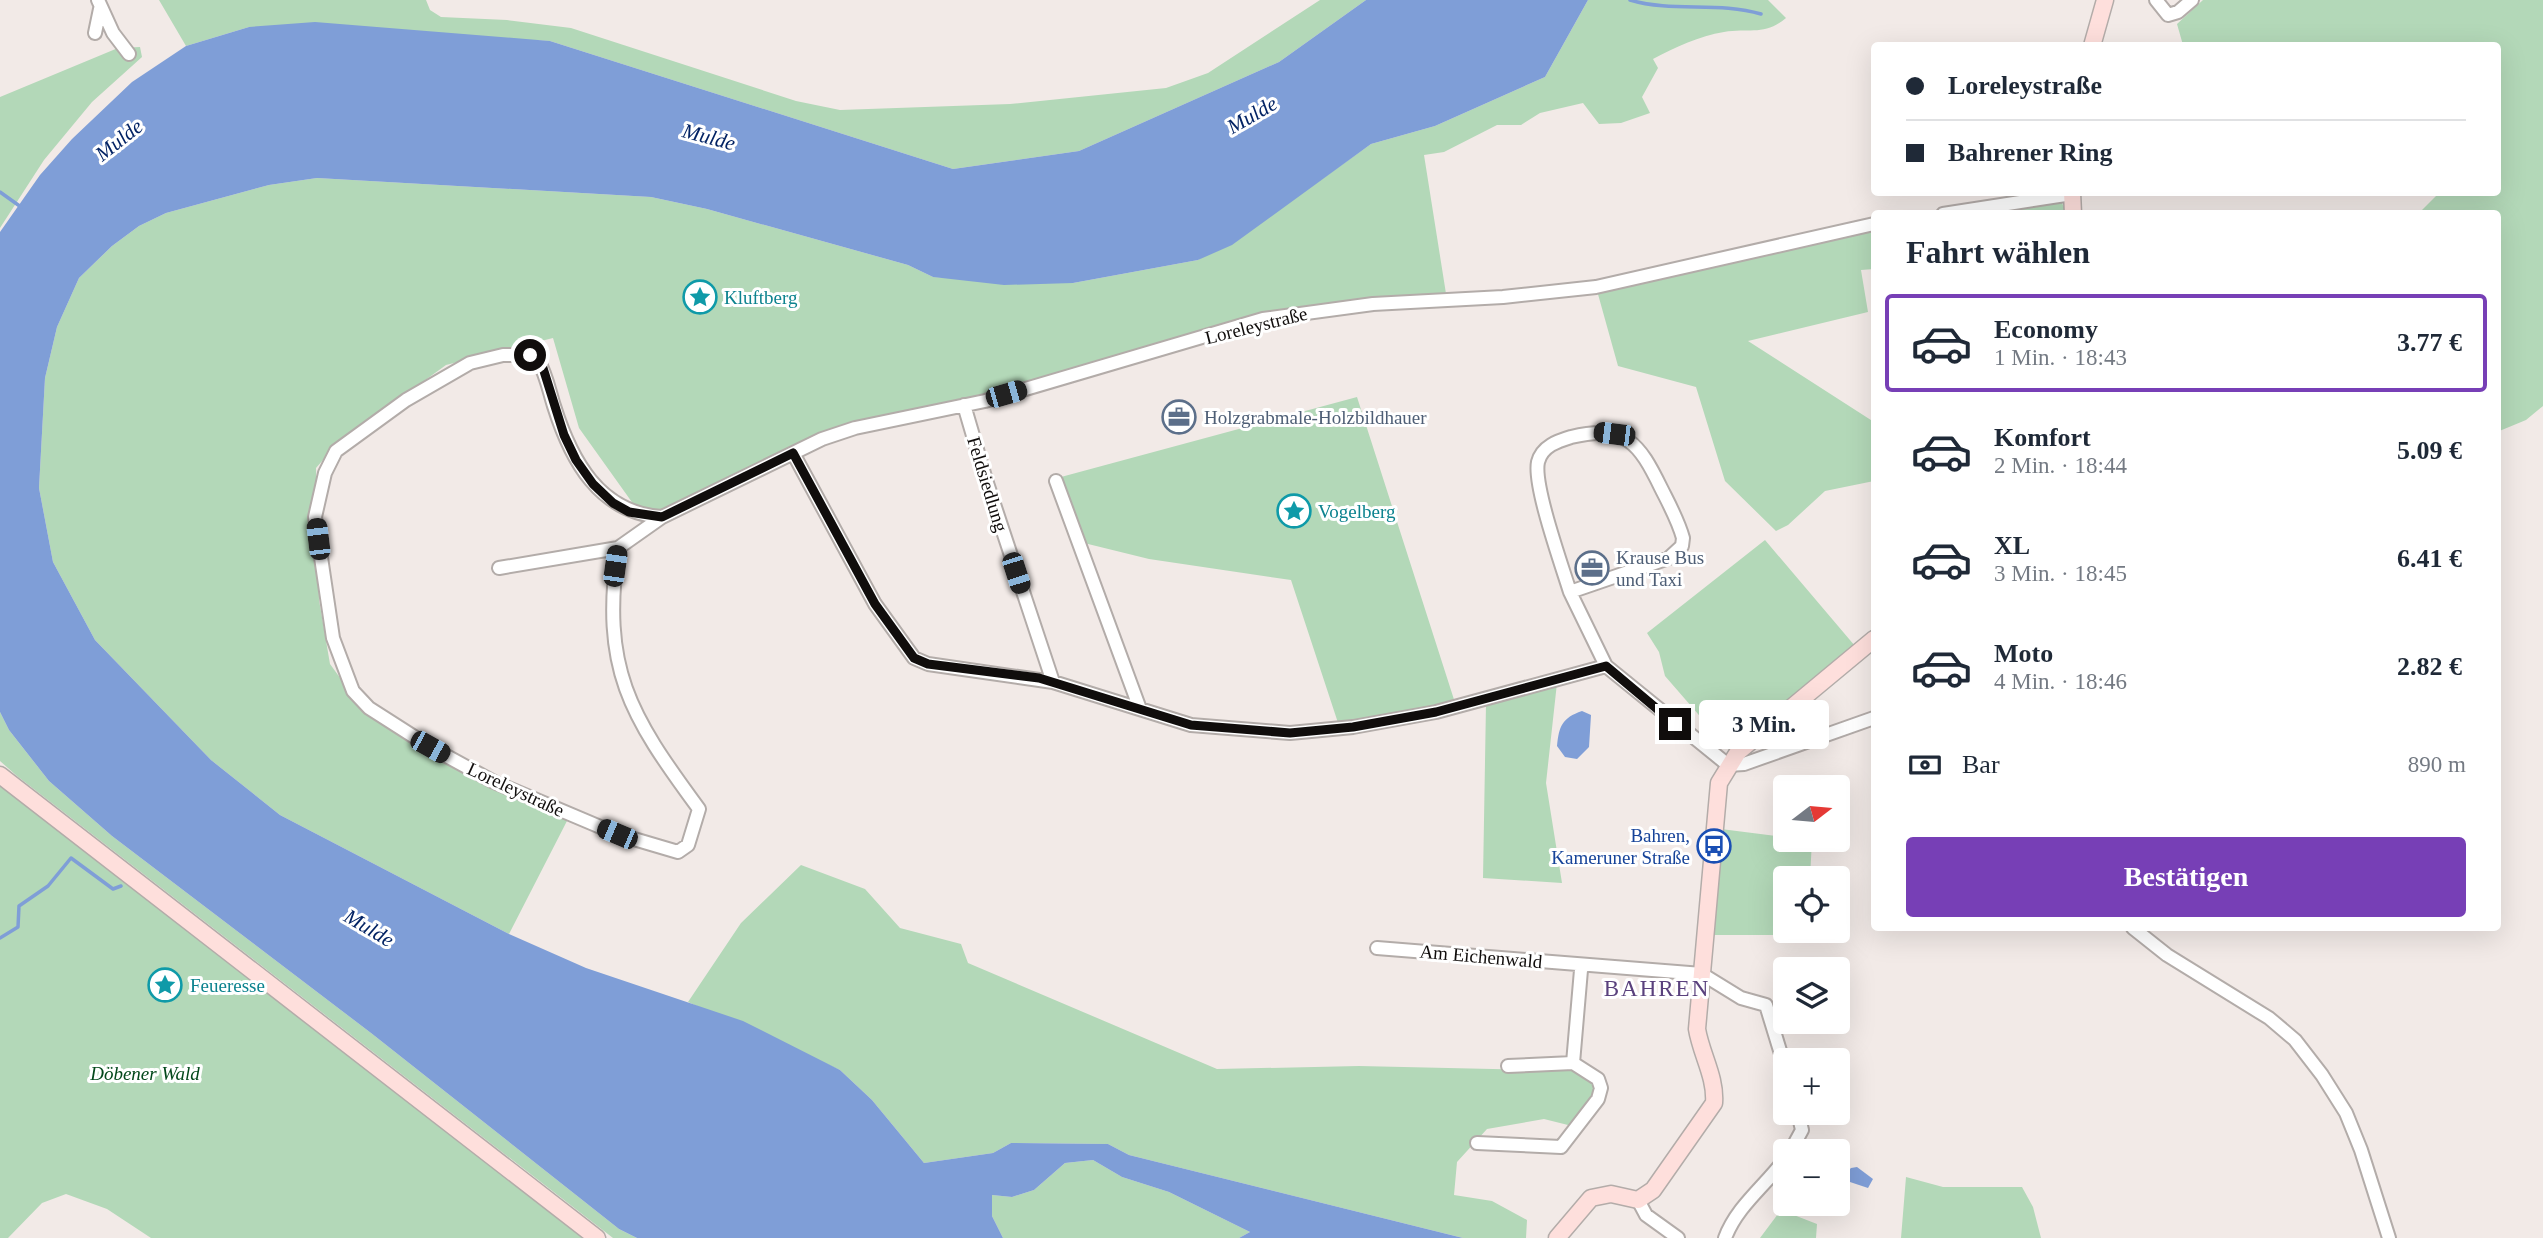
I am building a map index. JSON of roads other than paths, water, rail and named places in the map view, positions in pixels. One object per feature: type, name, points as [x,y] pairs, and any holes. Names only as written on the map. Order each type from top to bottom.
[{"type":"street","points":[[2093,42],[2105,0]]},
{"type":"street","points":[[2156,0],[2168,15],[2178,12],[2192,0]]},
{"type":"street","points":[[96,33],[99,4]]},
{"type":"street","points":[[99,4],[113,33],[129,54]]},
{"type":"street","points":[[1968,210],[2054,196]]},
{"type":"street","name":"Loreleystraße","points":[[499,568],[618,548],[662,517],[793,453],[855,428],[964,405],[1286,314],[1596,287],[1871,226]]},
{"type":"street","name":"Loreleystraße","points":[[618,548],[612,637],[618,666],[637,716],[664,761],[699,809],[688,845],[678,852],[627,838],[494,782],[430,747],[369,708],[353,691],[333,638],[315,517],[325,473],[335,451],[351,437],[451,372],[503,355],[530,355],[538,360],[564,435],[593,484],[613,503],[629,512],[662,517]]},
{"type":"street","name":"Feldsiedlung","points":[[964,405],[990,494],[1053,682]]},
{"type":"street","points":[[1570,592],[1669,558],[1682,547],[1679,525],[1645,455],[1630,440],[1614,434],[1598,432],[1558,440],[1544,450],[1538,461],[1549,520],[1570,592],[1606,666],[1728,765],[1744,764],[1871,719]]},
{"type":"street","points":[[793,453],[875,604],[914,658],[953,669],[1007,673],[1053,682],[1191,725],[1290,733],[1329,730],[1436,712],[1606,666]]},
{"type":"street","points":[[1056,481],[1140,709]]},
{"type":"street","points":[[1557,1238],[1591,1198],[1611,1194],[1638,1200],[1653,1190],[1714,1103],[1715,1092],[1700,1049],[1698,1029],[1719,783],[1738,752],[1871,641]]},
{"type":"street","points":[[1776,720],[1790,747]]},
{"type":"street","points":[[0,775],[597,1238]]},
{"type":"street","points":[[2137,931],[2167,955],[2269,1018],[2295,1041],[2322,1075],[2346,1113],[2361,1150],[2389,1238]]},
{"type":"street","name":"Am Eichenwald","points":[[1377,948],[1702,974]]},
{"type":"street","points":[[1573,1063],[1580,971],[1584,965]]},
{"type":"street","points":[[1702,974],[1741,998],[1766,1005],[1779,1048]]},
{"type":"street","points":[[1476,1143],[1561,1147],[1598,1099],[1601,1088],[1598,1079],[1573,1063],[1508,1066]]},
{"type":"street","points":[[1725,1238],[1734,1217],[1758,1194],[1773,1175]]},
{"type":"street","points":[[1638,1200],[1646,1215],[1678,1238]]},
{"type":"water","name":"Mulde","points":[[1366,0],[1588,0],[1545,77],[1435,126],[1371,144],[1232,245],[1198,260],[1073,283],[1004,285],[933,277],[908,265],[707,209],[651,197],[317,178],[269,185],[166,213],[139,226],[112,246],[79,278],[57,327],[45,378],[39,488],[53,562],[95,640],[211,760],[280,815],[509,934],[586,968],[743,1021],[840,1070],[872,1100],[924,1163],[993,1153],[1011,1143],[1108,1144],[1129,1155],[1463,1238],[1239,1238],[1250,1232],[1169,1192],[1122,1177],[1093,1160],[1065,1163],[1034,1190],[1012,1197],[992,1195],[992,1216],[1003,1238],[637,1238],[619,1229],[371,1033],[112,836],[49,781],[9,730],[0,712],[0,232],[40,175],[72,139],[132,82],[186,46],[249,27],[315,22],[550,41],[953,169],[1079,151],[1279,62]]},
{"type":"water","points":[[1582,711],[1591,715],[1589,747],[1577,759],[1565,757],[1557,746],[1559,733],[1566,720]]},
{"type":"water","points":[[1857,1167],[1873,1179],[1868,1188],[1850,1182],[1851,1168]]},
{"type":"waterway","points":[[1630,0],[1663,6],[1728,8],[1761,14]]},
{"type":"waterway","points":[[0,192],[21,207]]},
{"type":"waterway","points":[[0,938],[18,927],[19,906],[48,886],[71,858],[113,889],[121,886]]},
{"type":"place","name":"Kluftberg","points":[[700,297]]},
{"type":"place","name":"Holzgrabmale-Holzbildhauer","points":[[1179,417]]},
{"type":"place","name":"Vogelberg","points":[[1294,511]]},
{"type":"place","name":"Krause Bus und Taxi","points":[[1592,568]]},
{"type":"place","name":"Bahren, Kameruner Straße","points":[[1714,846]]},
{"type":"place","name":"Feueresse","points":[[165,985]]},
{"type":"district","name":"BAHREN","points":[[1657,988]]},
{"type":"park label","name":"Döbener Wald","points":[[145,1073]]}]
